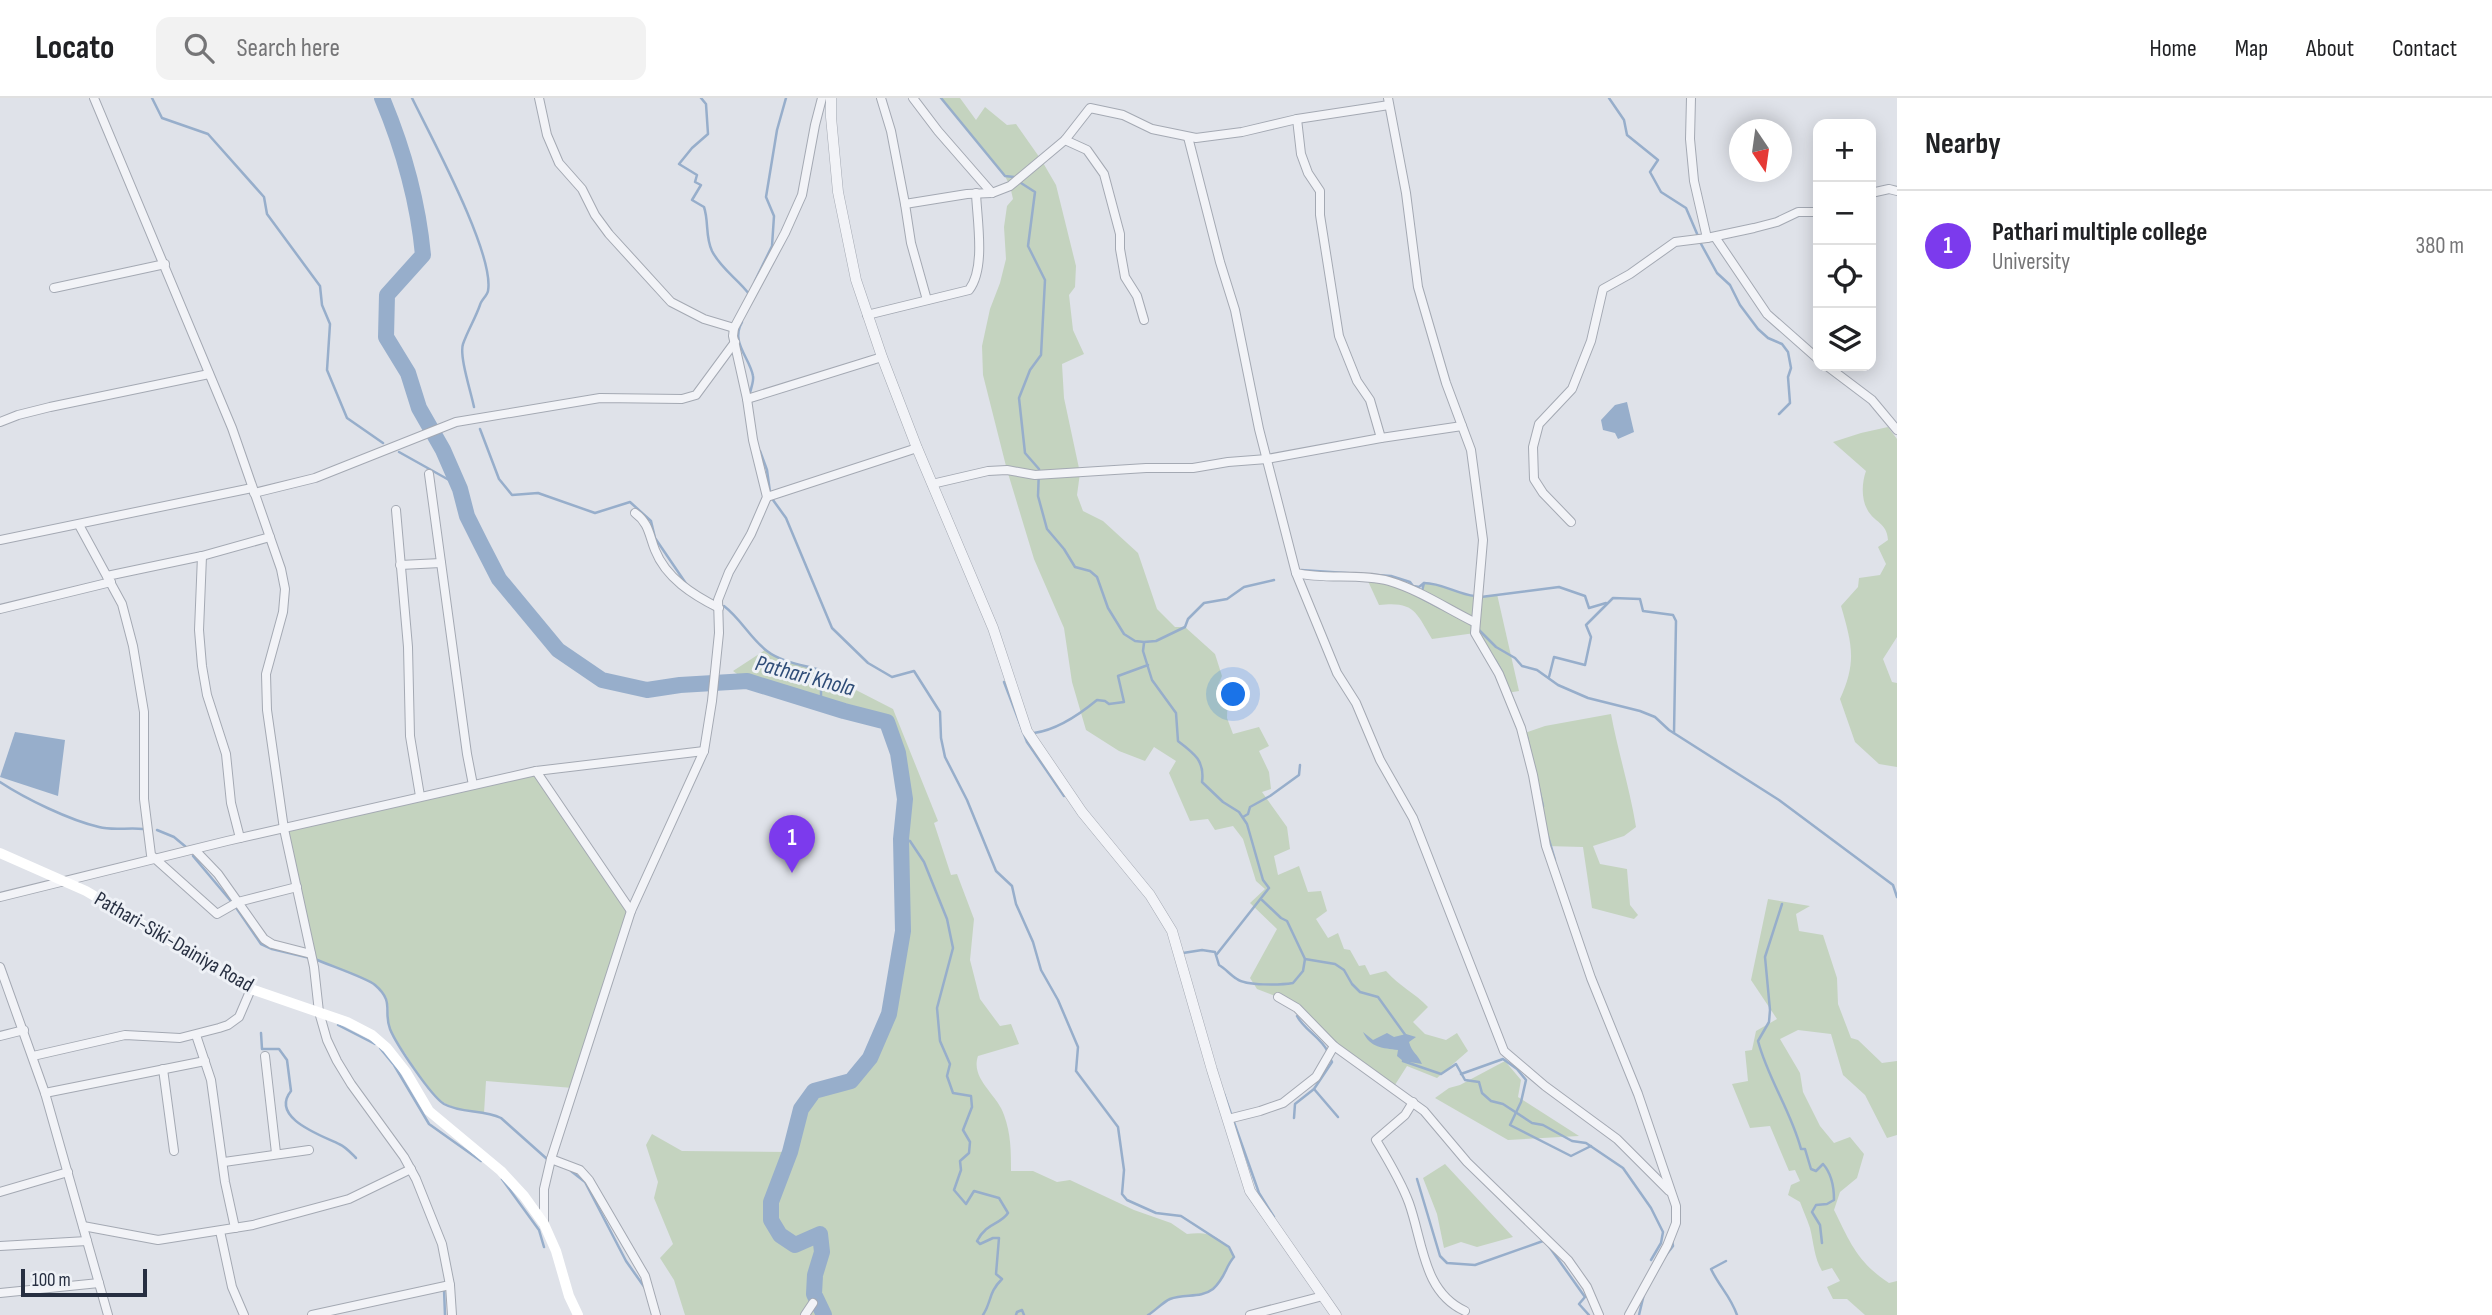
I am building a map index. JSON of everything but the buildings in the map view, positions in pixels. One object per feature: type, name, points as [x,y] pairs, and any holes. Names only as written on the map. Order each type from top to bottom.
[{"type":"main road","name":"Pathari-Siki-Dainiya Road","points":[[0,853],[86,891],[251,989],[347,1022],[372,1035],[387,1048],[406,1072],[429,1111],[502,1171],[524,1196],[544,1224],[578,1315]]},
{"type":"street","points":[[94,98],[232,428],[270,537],[285,589],[283,612],[267,674],[266,689],[275,778],[314,967],[319,1012],[327,1040],[337,1061],[411,1169],[442,1244],[450,1285],[452,1315]]},
{"type":"street","points":[[539,98],[547,135],[559,163],[582,189],[595,215],[609,234],[671,302],[704,319],[734,328]]},
{"type":"street","points":[[544,1224],[544,1189],[551,1158],[631,911],[704,751],[719,633],[719,600],[729,572],[751,534],[767,497],[753,440],[734,342],[734,328],[785,233],[802,195],[822,98]]},
{"type":"street","points":[[831,98],[838,192],[856,280],[917,448],[993,628],[1027,731],[1082,812],[1150,895],[1172,931],[1250,1191],[1336,1315]]},
{"type":"street","points":[[881,98],[891,131],[911,243],[927,300]]},
{"type":"street","points":[[913,98],[992,192]]},
{"type":"street","points":[[1691,98],[1690,139],[1694,181],[1711,238],[1767,314],[1813,355]]},
{"type":"street","points":[[905,204],[992,192],[1010,186],[1065,140],[1090,108],[1123,115],[1153,129],[1188,137],[1242,132],[1388,102],[1406,193],[1418,287],[1446,383],[1471,450],[1483,540],[1475,633],[1499,674],[1521,728],[1546,846],[1591,978],[1638,1094],[1676,1206],[1676,1223],[1667,1246],[1629,1315]]},
{"type":"street","points":[[1297,119],[1301,154],[1308,173],[1320,191],[1320,215],[1339,336],[1357,381],[1370,400],[1381,438]]},
{"type":"street","points":[[1188,137],[1235,310],[1267,459],[1296,573],[1337,673],[1356,703],[1380,760],[1413,818],[1504,1051],[1545,1086],[1625,1146],[1672,1194]]},
{"type":"street","points":[[1065,140],[1087,150],[1104,174],[1120,234],[1125,277],[1137,296],[1144,320]]},
{"type":"street","points":[[1876,192],[1889,189],[1897,191]]},
{"type":"street","points":[[867,315],[962,292],[973,285],[979,256],[976,193]]},
{"type":"street","points":[[1571,522],[1543,493],[1534,479],[1533,447],[1539,424],[1572,389],[1591,341],[1603,289],[1675,242],[1711,238],[1777,222],[1798,212],[1813,212]]},
{"type":"street","points":[[54,288],[165,264]]},
{"type":"street","points":[[0,540],[315,478],[456,422],[600,398],[682,399],[696,395],[734,342]]},
{"type":"street","points":[[747,399],[882,357]]},
{"type":"street","points":[[1834,371],[1872,400],[1894,421],[1897,430]]},
{"type":"street","points":[[0,422],[62,404],[209,374]]},
{"type":"street","points":[[932,484],[988,471],[1038,475],[1193,468],[1267,459],[1462,426]]},
{"type":"street","points":[[767,497],[917,448]]},
{"type":"street","points":[[429,474],[473,785]]},
{"type":"street","points":[[396,510],[408,647],[410,736],[420,796]]},
{"type":"street","points":[[635,513],[646,522],[655,550],[669,572],[688,592],[719,608]]},
{"type":"street","points":[[79,525],[122,604],[128,626],[144,712],[144,799],[149,850],[155,860],[217,914],[238,902],[297,887]]},
{"type":"street","points":[[0,608],[270,537]]},
{"type":"street","points":[[202,556],[199,630],[202,666],[207,695],[226,754],[231,803],[240,838]]},
{"type":"street","points":[[400,565],[441,563]]},
{"type":"street","points":[[1296,573],[1388,581],[1416,591],[1474,622]]},
{"type":"street","points":[[0,897],[240,838],[536,771],[704,751]]},
{"type":"street","points":[[536,771],[631,911]]},
{"type":"street","points":[[195,850],[218,874],[264,939],[272,944],[311,954]]},
{"type":"street","points":[[0,967],[45,1093],[108,1315]]},
{"type":"street","points":[[33,1056],[125,1035],[165,1038],[196,1035],[233,1022],[239,1017],[251,989]]},
{"type":"street","points":[[1278,997],[1297,1009],[1334,1046],[1424,1111],[1487,1182],[1568,1260],[1587,1287],[1599,1315]]},
{"type":"street","points":[[0,1036],[24,1030]]},
{"type":"street","points":[[196,1035],[211,1080],[225,1182],[235,1228]]},
{"type":"street","points":[[1228,1119],[1283,1102],[1316,1077],[1334,1046]]},
{"type":"street","points":[[265,1056],[276,1153]]},
{"type":"street","points":[[45,1093],[205,1061]]},
{"type":"street","points":[[163,1069],[174,1151]]},
{"type":"street","points":[[1413,1102],[1405,1115],[1376,1140],[1409,1204],[1434,1284],[1452,1305],[1465,1311]]},
{"type":"street","points":[[224,1162],[309,1150]]},
{"type":"street","points":[[551,1158],[580,1170],[589,1180],[645,1276],[656,1315]]},
{"type":"street","points":[[83,1226],[158,1241],[220,1231],[349,1199],[411,1169]]},
{"type":"street","points":[[0,1192],[68,1172]]},
{"type":"street","points":[[220,1231],[232,1287],[244,1315]]},
{"type":"street","points":[[0,1246],[87,1241]]},
{"type":"street","points":[[0,1293],[99,1283]]},
{"type":"street","points":[[312,1315],[450,1285]]},
{"type":"street","points":[[1250,1315],[1323,1296]]},
{"type":"street","points":[[805,1315],[813,1303]]},
{"type":"green space","points":[[941,98],[960,98],[976,120],[985,107],[1007,125],[1016,124],[1056,185],[1076,266],[1075,287],[1069,295],[1073,330],[1084,354],[1062,364],[1064,398],[1080,473],[1077,495],[1083,511],[1103,521],[1138,553],[1157,609],[1175,627],[1185,627],[1215,654],[1222,676],[1217,688],[1228,690],[1227,718],[1233,734],[1259,727],[1269,746],[1259,751],[1269,772],[1271,789],[1262,792],[1287,827],[1290,849],[1274,856],[1278,875],[1299,866],[1308,892],[1321,891],[1327,911],[1316,919],[1328,938],[1338,933],[1344,949],[1350,950],[1359,966],[1365,965],[1370,975],[1386,971],[1428,1007],[1413,1022],[1425,1034],[1446,1040],[1457,1033],[1468,1051],[1437,1078],[1407,1066],[1393,1088],[1278,997],[1257,989],[1250,978],[1277,929],[1250,903],[1265,889],[1256,881],[1243,839],[1233,826],[1215,830],[1208,819],[1190,821],[1169,773],[1176,761],[1154,747],[1145,761],[1119,751],[1086,730],[1072,682],[1064,628],[1034,559],[1007,470],[983,375],[982,346],[990,309],[1006,259],[1004,227],[1007,206],[1013,199],[1005,176]]},
{"type":"green space","points":[[1888,427],[1897,439],[1897,637],[1883,659],[1892,682],[1897,683],[1897,767],[1879,764],[1855,742],[1840,699],[1851,663],[1848,631],[1841,606],[1858,587],[1859,578],[1880,575],[1886,564],[1878,547],[1888,540],[1883,526],[1865,505],[1863,490],[1866,471],[1833,442]]},
{"type":"green space","points":[[1367,579],[1421,593],[1424,583],[1477,596],[1497,594],[1519,691],[1507,693],[1475,633],[1432,639],[1413,610],[1400,605],[1379,605]]},
{"type":"green space","points":[[765,650],[774,656],[817,670],[893,709],[938,821],[934,823],[951,875],[957,874],[974,919],[970,960],[980,999],[1000,1026],[1011,1024],[1019,1044],[978,1056],[977,1064],[981,1080],[1001,1108],[1006,1122],[1011,1171],[1033,1171],[1057,1182],[1070,1180],[1134,1210],[1171,1223],[1187,1234],[1208,1234],[1220,1240],[1234,1257],[1213,1289],[1203,1294],[1170,1299],[1148,1315],[685,1315],[674,1280],[660,1258],[673,1244],[654,1198],[658,1182],[646,1145],[652,1134],[682,1151],[790,1152],[801,1109],[814,1091],[850,1081],[871,1056],[884,1030],[898,972],[905,800],[899,760],[887,722],[747,681],[733,671]]},
{"type":"green space","points":[[1611,714],[1636,827],[1624,836],[1593,846],[1600,864],[1627,869],[1630,905],[1638,915],[1634,919],[1592,908],[1583,847],[1546,846],[1522,734],[1545,726]]},
{"type":"green space","points":[[536,771],[631,911],[573,1088],[486,1081],[484,1113],[468,1111],[455,1108],[436,1097],[422,1080],[391,1032],[387,1001],[381,990],[354,974],[315,959],[284,829]]},
{"type":"green space","points":[[1768,899],[1810,906],[1796,914],[1799,931],[1823,935],[1837,978],[1838,1004],[1851,1038],[1858,1040],[1882,1063],[1897,1061],[1897,1135],[1887,1138],[1865,1095],[1843,1075],[1831,1034],[1798,1030],[1780,1039],[1800,1073],[1803,1092],[1820,1126],[1834,1143],[1850,1137],[1864,1154],[1857,1178],[1840,1192],[1834,1210],[1850,1242],[1869,1267],[1889,1283],[1897,1281],[1897,1315],[1865,1315],[1847,1299],[1833,1299],[1827,1287],[1840,1281],[1832,1268],[1822,1271],[1800,1202],[1788,1195],[1791,1185],[1800,1181],[1795,1170],[1789,1171],[1770,1126],[1750,1128],[1732,1084],[1748,1081],[1745,1051],[1752,1050],[1756,1031],[1777,1019],[1751,980]]},
{"type":"green space","points":[[1505,1061],[1521,1080],[1518,1097],[1579,1136],[1508,1140],[1435,1098],[1449,1088]]},
{"type":"green space","points":[[1445,1164],[1513,1237],[1477,1247],[1461,1242],[1444,1248],[1437,1214],[1423,1178]]},
{"type":"water","points":[[1627,402],[1634,432],[1618,439],[1615,433],[1603,430],[1601,420],[1615,405]]},
{"type":"water","points":[[15,732],[65,740],[58,796],[0,777]]},
{"type":"water","points":[[1363,1032],[1373,1040],[1387,1033],[1394,1037],[1406,1034],[1416,1037],[1409,1042],[1422,1064],[1403,1061],[1397,1056],[1398,1050],[1373,1044]]},
{"type":"waterway","points":[[152,98],[162,118],[208,134],[264,197],[267,214],[320,286],[322,305],[330,324],[327,370],[347,418],[383,443]]},
{"type":"waterway","name":"Pathari Khola","points":[[382,98],[408,175],[423,255],[387,295],[386,337],[408,373],[419,408],[443,450],[460,489],[467,516],[499,579],[558,650],[602,680],[647,690],[747,681],[887,722],[898,753],[905,799],[901,839],[903,931],[889,1014],[870,1058],[851,1081],[814,1091],[801,1109],[790,1152],[771,1202],[771,1220],[780,1235],[795,1245],[820,1234],[822,1252],[815,1275],[814,1294],[824,1315]]},
{"type":"waterway","points":[[412,98],[472,223],[487,274],[488,291],[462,350],[474,407]]},
{"type":"waterway","points":[[701,98],[706,104],[708,134],[679,164],[697,175],[695,182],[701,185],[692,200],[704,207],[712,251],[749,294]]},
{"type":"waterway","points":[[755,281],[772,246],[774,216],[766,197],[777,130],[786,98]]},
{"type":"waterway","points":[[941,98],[1005,176],[1014,177]]},
{"type":"waterway","points":[[1609,98],[1624,120],[1627,135],[1658,160],[1650,172],[1661,192],[1686,208],[1698,236]]},
{"type":"waterway","points":[[1021,183],[1035,192],[1028,246],[1045,280],[1041,355],[1030,370],[1019,398],[1025,453],[1039,469],[1038,496],[1047,529],[1075,567],[1090,571],[1097,577],[1108,608],[1124,634],[1135,641],[1156,641],[1185,627],[1188,619],[1204,603],[1227,599],[1244,587],[1274,580]]},
{"type":"waterway","points":[[1700,242],[1717,273],[1730,285],[1740,305],[1758,329],[1768,338],[1782,344],[1788,352],[1791,368],[1788,377],[1790,403],[1779,414]]},
{"type":"waterway","points":[[742,322],[738,336],[753,376],[750,393]]},
{"type":"waterway","points":[[480,429],[499,479],[512,495],[538,493],[595,513],[630,502],[651,521],[655,538],[687,585]]},
{"type":"waterway","points":[[760,451],[767,470],[770,492]]},
{"type":"waterway","points":[[399,452],[458,485]]},
{"type":"waterway","points":[[773,500],[786,518],[832,628],[868,663],[892,677],[914,671],[940,712],[945,757],[967,800],[996,871],[1012,886],[1041,970],[1058,1000],[1078,1047],[1076,1071],[1118,1127],[1124,1170],[1122,1194],[1127,1200],[1156,1213],[1181,1216],[1229,1247],[1234,1257],[1213,1289],[1203,1294],[1170,1299],[1148,1315]]},
{"type":"waterway","points":[[1301,570],[1391,576],[1410,582],[1413,586],[1419,587],[1424,583],[1422,591]]},
{"type":"waterway","points":[[1424,583],[1475,596]]},
{"type":"waterway","points":[[1481,597],[1559,587],[1585,596],[1589,608],[1606,603]]},
{"type":"waterway","points":[[1419,597],[1440,608]]},
{"type":"waterway","points":[[1549,677],[1554,657],[1585,665],[1591,637],[1586,625],[1613,598],[1640,599],[1643,611],[1673,615],[1676,621],[1674,733]]},
{"type":"waterway","points":[[724,606],[761,646],[773,655],[820,670],[824,674],[821,680],[821,703]]},
{"type":"waterway","points":[[1446,611],[1465,621]]},
{"type":"waterway","points":[[1477,628],[1496,647],[1515,658],[1522,666],[1537,670],[1558,685],[1588,698],[1655,717],[1669,730],[1779,800],[1893,885],[1897,897]]},
{"type":"waterway","points":[[1144,643],[1143,651],[1152,680],[1176,713],[1178,741],[1200,763],[1202,782],[1223,802],[1239,812],[1247,824],[1263,880],[1269,888],[1217,954]]},
{"type":"waterway","points":[[1495,660],[1502,672]]},
{"type":"waterway","points":[[1034,733],[1060,725],[1097,700],[1109,704],[1124,702],[1118,676],[1148,665]]},
{"type":"waterway","points":[[1004,682],[1027,742],[1064,796]]},
{"type":"waterway","points":[[1527,737],[1543,806]]},
{"type":"waterway","points":[[1243,817],[1248,814],[1250,807],[1299,775],[1300,765]]},
{"type":"waterway","points":[[0,782],[48,808],[87,824],[110,829],[143,829]]},
{"type":"waterway","points":[[157,830],[174,837],[186,847]]},
{"type":"waterway","points":[[1547,833],[1555,860]]},
{"type":"waterway","points":[[901,839],[910,841],[924,862],[947,919],[953,948],[937,1008],[940,1041],[950,1064],[947,1076],[953,1093],[971,1096],[972,1107],[963,1130],[970,1142],[969,1153],[960,1161],[961,1170],[954,1190],[966,1204],[974,1191],[999,1198],[1008,1213],[985,1230],[977,1241],[980,1244],[999,1238],[996,1274],[1002,1279],[994,1289],[983,1315]]},
{"type":"waterway","points":[[193,856],[230,900]]},
{"type":"waterway","points":[[1262,900],[1287,921],[1305,959],[1335,964],[1344,970],[1360,992],[1378,997],[1406,1036]]},
{"type":"waterway","points":[[1782,904],[1765,957],[1770,1010],[1769,1022],[1758,1041],[1801,1149],[1805,1149],[1811,1169],[1816,1171],[1823,1164],[1832,1181],[1834,1200],[1816,1205],[1812,1212],[1820,1225],[1822,1243]]},
{"type":"waterway","points":[[235,906],[261,944],[310,958]]},
{"type":"waterway","points":[[1183,953],[1202,950],[1215,952],[1219,965],[1241,981],[1264,984],[1293,983],[1303,971],[1305,959]]},
{"type":"waterway","points":[[315,959],[364,979],[381,991],[387,1002],[390,1029],[414,1069],[438,1099],[451,1107],[501,1118],[547,1159]]},
{"type":"waterway","points":[[1297,1016],[1328,1052]]},
{"type":"waterway","points":[[338,1025],[375,1044]]},
{"type":"waterway","points":[[261,1033],[262,1049],[279,1049],[287,1060],[291,1091],[286,1101],[292,1118],[344,1147],[356,1158]]},
{"type":"waterway","points":[[380,1048],[394,1065],[429,1124],[481,1161]]},
{"type":"waterway","points":[[1314,1089],[1332,1062],[1330,1058]]},
{"type":"waterway","points":[[1461,1074],[1503,1059],[1526,1080],[1521,1102],[1510,1125],[1571,1156],[1591,1146]]},
{"type":"waterway","points":[[1403,1061],[1441,1074],[1456,1064],[1465,1080],[1479,1082],[1482,1093],[1491,1101],[1503,1104],[1532,1123],[1543,1125],[1572,1141],[1586,1143],[1623,1168],[1651,1208],[1663,1232],[1661,1243],[1651,1260]]},
{"type":"waterway","points":[[1294,1118],[1295,1104],[1314,1089],[1338,1117]]},
{"type":"waterway","points":[[1224,1094],[1259,1193],[1274,1217]]},
{"type":"waterway","points":[[571,1171],[585,1182],[626,1261],[645,1288]]},
{"type":"waterway","points":[[502,1179],[539,1230],[544,1247]]},
{"type":"waterway","points":[[1417,1179],[1440,1256],[1447,1263],[1475,1265],[1543,1241]]},
{"type":"waterway","points":[[1666,1255],[1673,1246],[1672,1240]]},
{"type":"waterway","points":[[1548,1245],[1585,1297],[1579,1304],[1589,1315]]},
{"type":"waterway","points":[[1726,1261],[1711,1269],[1737,1315]]},
{"type":"waterway","points":[[444,1289],[445,1315]]},
{"type":"waterway","points":[[1639,1315],[1644,1294]]},
{"type":"waterway","points":[[1016,1315],[1022,1310],[1024,1315]]},
{"type":"place","name":"Pathari multiple college","points":[[792,873]]}]
